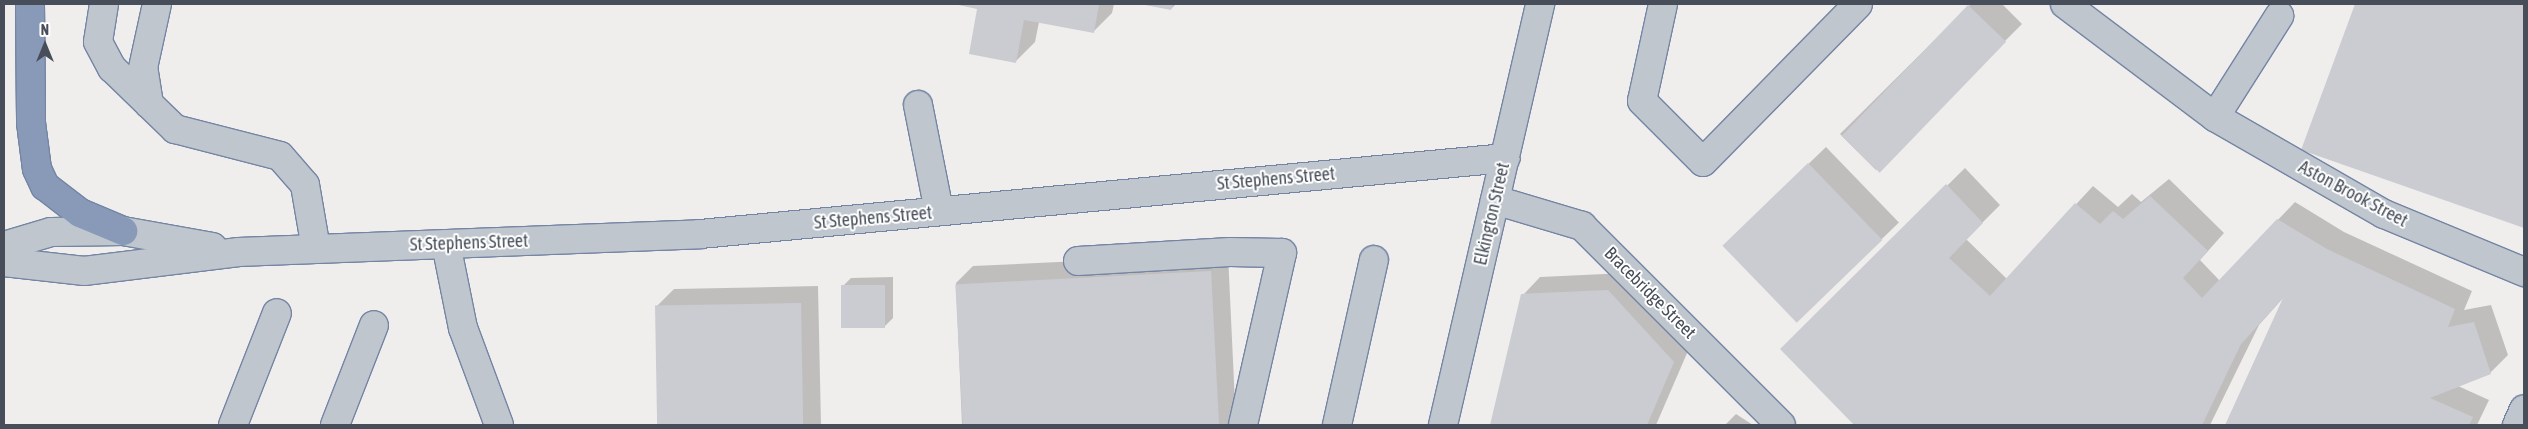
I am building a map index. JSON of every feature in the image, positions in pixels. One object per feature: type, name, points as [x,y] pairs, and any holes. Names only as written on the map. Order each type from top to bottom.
[{"type":"highway","points":[[30,4],[32,123],[37,169],[45,186],[80,213],[123,231]]},
{"type":"street","points":[[104,4],[98,42],[112,68],[175,128],[280,156],[305,185],[316,249]]},
{"type":"street","points":[[149,104],[143,68],[157,4]]},
{"type":"street","name":"Elkington Street","points":[[1443,425],[1540,4]]},
{"type":"street","points":[[1662,4],[1642,101],[1703,162],[1858,4]]},
{"type":"street","name":"Aston Brook Street","points":[[2065,4],[2215,117],[2384,214],[2524,272]]},
{"type":"street","points":[[2215,117],[2279,16]]},
{"type":"street","points":[[918,105],[939,211]]},
{"type":"street","name":"St Stephens Street","points":[[4,262],[84,271],[239,252],[700,234],[1505,158]]},
{"type":"street","name":"Bracebridge Street","points":[[1495,200],[1582,226],[1781,425]]},
{"type":"street","name":"St Stephens Street","points":[[4,246],[51,232],[123,231],[239,252]]},
{"type":"street","points":[[446,244],[463,328],[499,425]]},
{"type":"street","points":[[1078,261],[1230,252],[1282,253],[1243,425]]},
{"type":"street","points":[[1337,425],[1374,260]]},
{"type":"street","points":[[233,425],[277,313]]},
{"type":"street","points":[[335,425],[374,325]]},
{"type":"street","points":[[2517,425],[2524,409]]},
{"type":"building","points":[[954,4],[1099,4],[1094,33],[1024,20],[1016,63],[969,54],[977,9]]},
{"type":"building","points":[[1140,4],[1173,4],[1171,10]]},
{"type":"building","points":[[2355,4],[2524,4],[2524,228],[2301,150]]},
{"type":"building","points":[[1968,5],[2006,42],[1880,173],[1842,136]]},
{"type":"building","points":[[1808,163],[1882,240],[1797,323],[1722,246]]},
{"type":"building","points":[[1946,184],[1983,223],[1949,258],[1990,296],[2075,203],[2100,224],[2113,211],[2123,219],[2150,196],[2208,251],[2183,278],[2202,298],[2277,219],[2327,249],[2455,309],[2448,327],[2474,322],[2491,374],[2430,398],[2473,417],[2469,425],[2225,425],[2283,298],[2241,344],[2202,425],[1854,425],[1780,349]]},
{"type":"building","points":[[1211,271],[1219,425],[963,425],[955,284]]},
{"type":"building","points":[[841,285],[885,285],[885,328],[841,328]]},
{"type":"building","points":[[1608,290],[1674,362],[1647,425],[1490,425],[1521,294]]},
{"type":"building","points":[[801,303],[803,425],[657,425],[655,306]]}]
